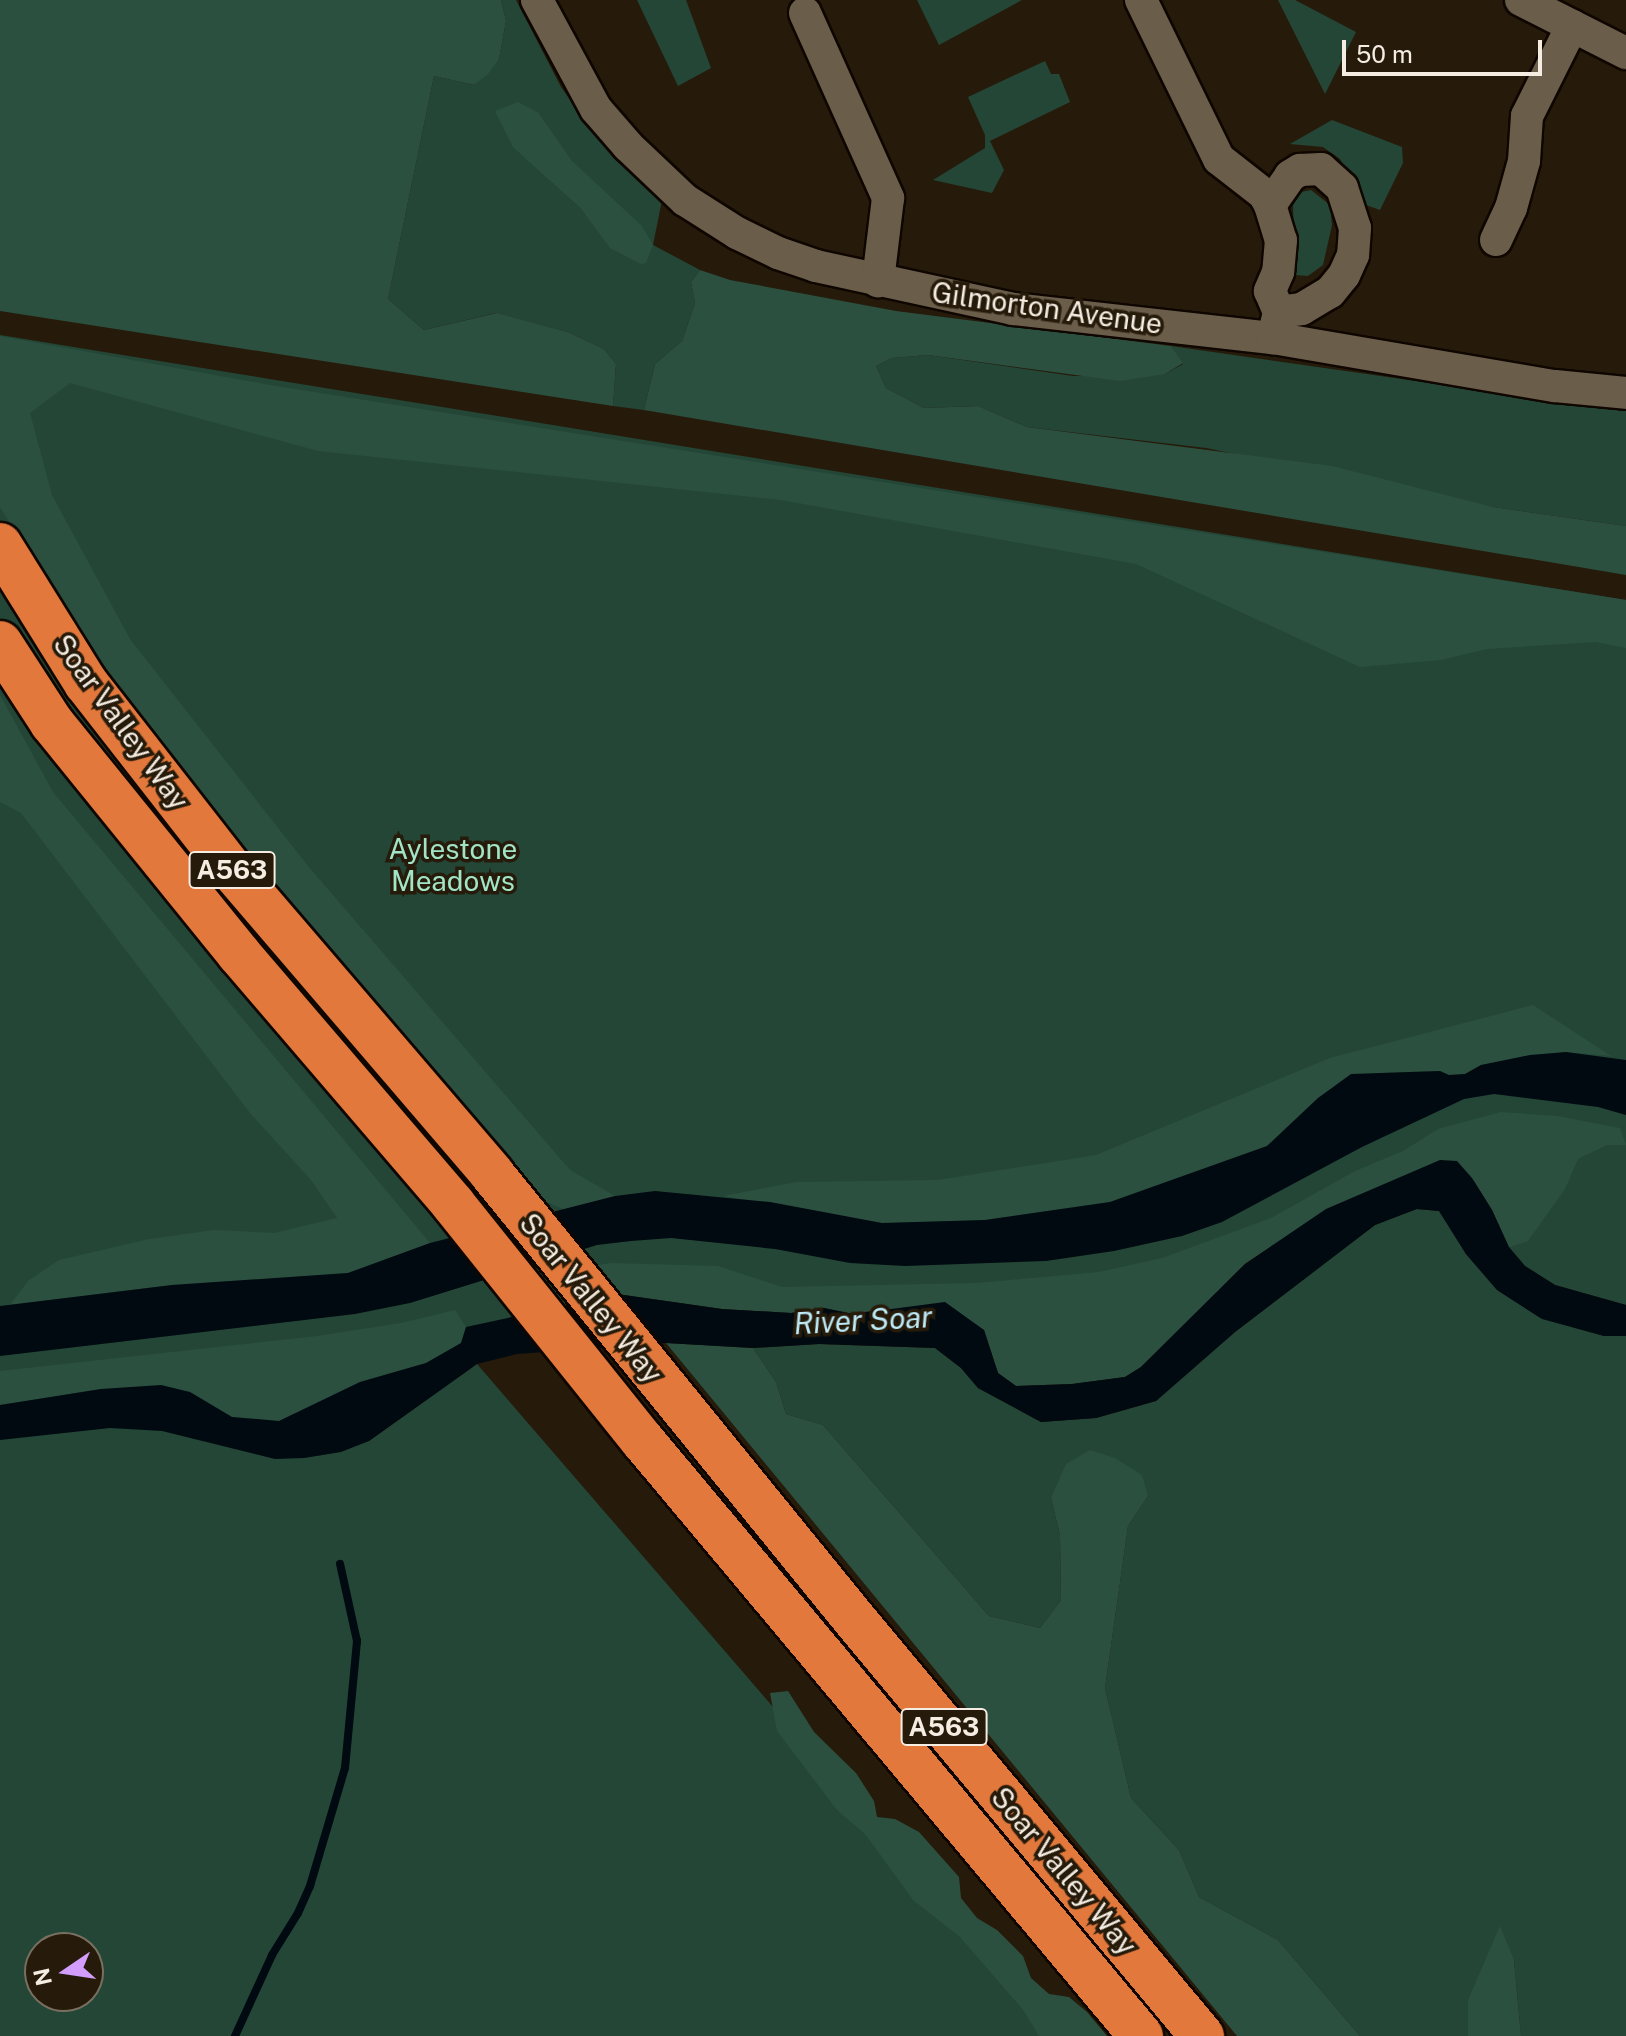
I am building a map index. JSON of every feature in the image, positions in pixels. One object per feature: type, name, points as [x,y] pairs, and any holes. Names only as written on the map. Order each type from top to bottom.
[{"type":"highway","name":"Soar Valley Way","points":[[0,545],[86,683],[202,832],[492,1174],[688,1417],[1202,2036]]},
{"type":"highway","name":"Soar Valley Way","points":[[0,643],[52,723],[199,905],[453,1204],[643,1441],[1141,2036]]},
{"type":"street","name":"Gilmorton Avenue","points":[[537,0],[596,109],[653,173],[685,200],[737,233],[778,253],[878,281],[1013,309],[1276,325],[1555,386],[1626,393]]},
{"type":"street","points":[[1141,0],[1219,159],[1264,194],[1270,205],[1281,240],[1278,272],[1270,291],[1276,325],[1330,292],[1344,275],[1353,255],[1355,228],[1342,188],[1321,169],[1300,170],[1290,176],[1270,205]]},
{"type":"street","points":[[1521,0],[1626,53]]},
{"type":"street","points":[[805,13],[888,198],[878,281]]},
{"type":"street","points":[[1496,240],[1511,208],[1524,161],[1527,116],[1572,26]]},
{"type":"green space","points":[[0,0],[501,0],[506,21],[499,59],[488,74],[474,85],[434,76],[388,299],[424,330],[497,313],[568,332],[604,349],[616,364],[613,406],[0,311]]},
{"type":"green space","points":[[501,0],[516,0],[561,87],[589,126],[662,200],[653,245],[700,270],[691,282],[695,303],[682,341],[655,364],[644,410],[613,406],[616,364],[604,349],[568,332],[496,313],[424,330],[388,299],[434,76],[474,85],[499,59],[506,21]],"holes":[[[539,113],[572,162],[610,247],[580,208],[551,181]]]},
{"type":"green space","points":[[637,0],[686,0],[711,68],[678,86]]},
{"type":"green space","points":[[917,0],[1022,0],[939,45]]},
{"type":"green space","points":[[1278,0],[1295,0],[1356,32],[1325,94]]},
{"type":"green space","points":[[1045,61],[1051,74],[1059,74],[1070,102],[990,141],[1004,170],[992,193],[933,180],[985,148],[985,135],[968,97]]},
{"type":"green space","points":[[518,102],[539,113],[572,161],[642,226],[653,245],[646,263],[641,264],[610,248],[580,208],[513,147],[495,111]]},
{"type":"green space","points":[[1332,120],[1402,147],[1403,163],[1380,210],[1363,204],[1340,159],[1323,147],[1290,144]]},
{"type":"green space","points":[[1311,190],[1330,205],[1332,225],[1323,265],[1308,276],[1295,275],[1293,205],[1301,192]]},
{"type":"green space","points":[[700,270],[730,280],[896,311],[1171,346],[1183,363],[1165,374],[1120,381],[928,355],[892,358],[876,366],[886,388],[924,408],[978,406],[1027,427],[1332,466],[1493,507],[1626,526],[1626,575],[644,410],[655,364],[682,341],[695,303],[691,282]]},
{"type":"green space","name":"Aylestone Meadows","points":[[0,335],[1626,600],[1626,1305],[1555,1285],[1525,1266],[1509,1248],[1519,1244],[1481,1179],[1292,1241],[973,1309],[613,1286],[477,1364],[1057,2036],[0,2036]],"holes":[[[474,1366],[369,1441],[318,1456]]]},
{"type":"green space","points":[[0,336],[270,385],[1626,600],[1626,648],[1596,642],[1487,649],[1441,660],[1360,667],[1136,564],[781,500],[318,451],[70,383],[30,413],[52,495],[130,639],[308,866],[570,1170],[615,1196],[565,1210],[534,1196],[125,709],[0,507]]},
{"type":"green space","points":[[1171,346],[1626,411],[1626,526],[1493,507],[1206,448],[1027,427],[978,406],[924,408],[886,388],[876,366],[892,358],[928,355],[1073,376],[1165,374],[1183,364]]},
{"type":"green space","points":[[0,695],[53,792],[430,1243],[348,1273],[172,1285],[10,1305],[28,1281],[59,1260],[149,1239],[214,1230],[274,1233],[337,1218],[311,1180],[250,1113],[21,813],[0,802]]},
{"type":"green space","points":[[1533,1005],[1611,1056],[1566,1052],[1481,1065],[1465,1074],[1448,1075],[1440,1071],[1378,1073],[1318,1098],[1267,1146],[1110,1202],[985,1220],[882,1223],[723,1196],[796,1182],[938,1180],[1096,1155],[1330,1058]]},
{"type":"green space","points":[[1501,1112],[1557,1116],[1620,1128],[1626,1145],[1607,1145],[1578,1159],[1565,1189],[1528,1241],[1509,1248],[1492,1210],[1472,1178],[1326,1209],[1245,1264],[1141,1367],[1125,1377],[1072,1384],[1016,1386],[998,1373],[984,1330],[870,1311],[853,1314],[824,1308],[791,1313],[722,1309],[617,1294],[594,1266],[610,1263],[718,1266],[782,1287],[977,1283],[1099,1272],[1162,1258],[1271,1218],[1355,1171],[1403,1151],[1438,1129]]},
{"type":"green space","points":[[1416,1209],[1439,1211],[1466,1254],[1497,1290],[1541,1318],[1604,1336],[1626,1336],[1626,2036],[1521,2036],[1514,1960],[1468,2000],[1468,2036],[1360,2036],[1278,1940],[1199,1897],[1179,1850],[1131,1798],[1105,1688],[1128,1526],[1148,1496],[1051,1498],[1060,1535],[1061,1600],[1040,1628],[989,1616],[823,1425],[786,1414],[776,1382],[753,1348],[819,1344],[935,1348],[961,1368],[978,1388],[1041,1422],[1096,1418],[1156,1401],[1235,1332],[1375,1225]]},
{"type":"green space","points":[[455,1310],[466,1327],[461,1343],[426,1363],[360,1382],[279,1421],[232,1417],[190,1392],[101,1389],[0,1405],[0,1371],[317,1336],[401,1323]]},
{"type":"green space","points":[[666,1343],[753,1348],[776,1382],[786,1414],[823,1425],[989,1616],[1040,1628],[1061,1600],[1060,1535],[1051,1498],[1066,1464],[1090,1450],[1115,1458],[1142,1475],[1148,1496],[1128,1526],[1105,1688],[1131,1798],[1179,1850],[1199,1897],[1278,1940],[1360,2036],[1237,2036]]},
{"type":"green space","points":[[788,1691],[814,1732],[856,1773],[874,1801],[877,1817],[895,1819],[919,1832],[959,1877],[961,1898],[977,1918],[997,1930],[1023,1956],[1031,1978],[1049,1994],[1069,1997],[1087,2012],[1107,2036],[1039,2036],[1024,2011],[960,1937],[913,1900],[866,1835],[837,1810],[777,1731],[770,1693]]},
{"type":"green space","points":[[1500,1926],[1514,1960],[1521,2036],[1468,2036],[1468,2000]]},
{"type":"water","points":[[1566,1052],[1626,1060],[1626,1115],[1598,1107],[1494,1094],[1464,1099],[1362,1147],[1222,1222],[1182,1236],[1114,1251],[1046,1261],[905,1266],[850,1263],[775,1249],[671,1238],[631,1241],[597,1245],[410,1303],[355,1314],[0,1356],[0,1306],[172,1285],[348,1273],[430,1243],[615,1196],[655,1191],[770,1202],[882,1223],[985,1220],[1110,1202],[1267,1146],[1318,1098],[1351,1074],[1440,1071],[1449,1075],[1465,1074],[1481,1065],[1530,1055]]},
{"type":"water","name":"River Soar","points":[[1440,1160],[1457,1161],[1472,1178],[1492,1210],[1509,1247],[1525,1266],[1555,1285],[1626,1305],[1626,1336],[1604,1336],[1542,1319],[1497,1290],[1466,1254],[1439,1211],[1417,1209],[1375,1225],[1235,1332],[1156,1401],[1096,1418],[1041,1422],[978,1388],[961,1368],[935,1348],[819,1344],[753,1348],[666,1343],[517,1354],[477,1364],[369,1441],[341,1452],[304,1458],[275,1459],[162,1431],[110,1428],[0,1440],[0,1405],[101,1389],[161,1385],[190,1392],[232,1417],[279,1421],[360,1382],[426,1363],[461,1343],[466,1327],[617,1294],[722,1309],[791,1313],[824,1308],[853,1314],[945,1302],[984,1330],[998,1373],[1016,1386],[1072,1384],[1125,1377],[1141,1367],[1245,1264],[1326,1209]]},
{"type":"waterway","points":[[235,2036],[272,1955],[298,1913],[310,1886],[345,1768],[357,1641],[340,1564]]}]
